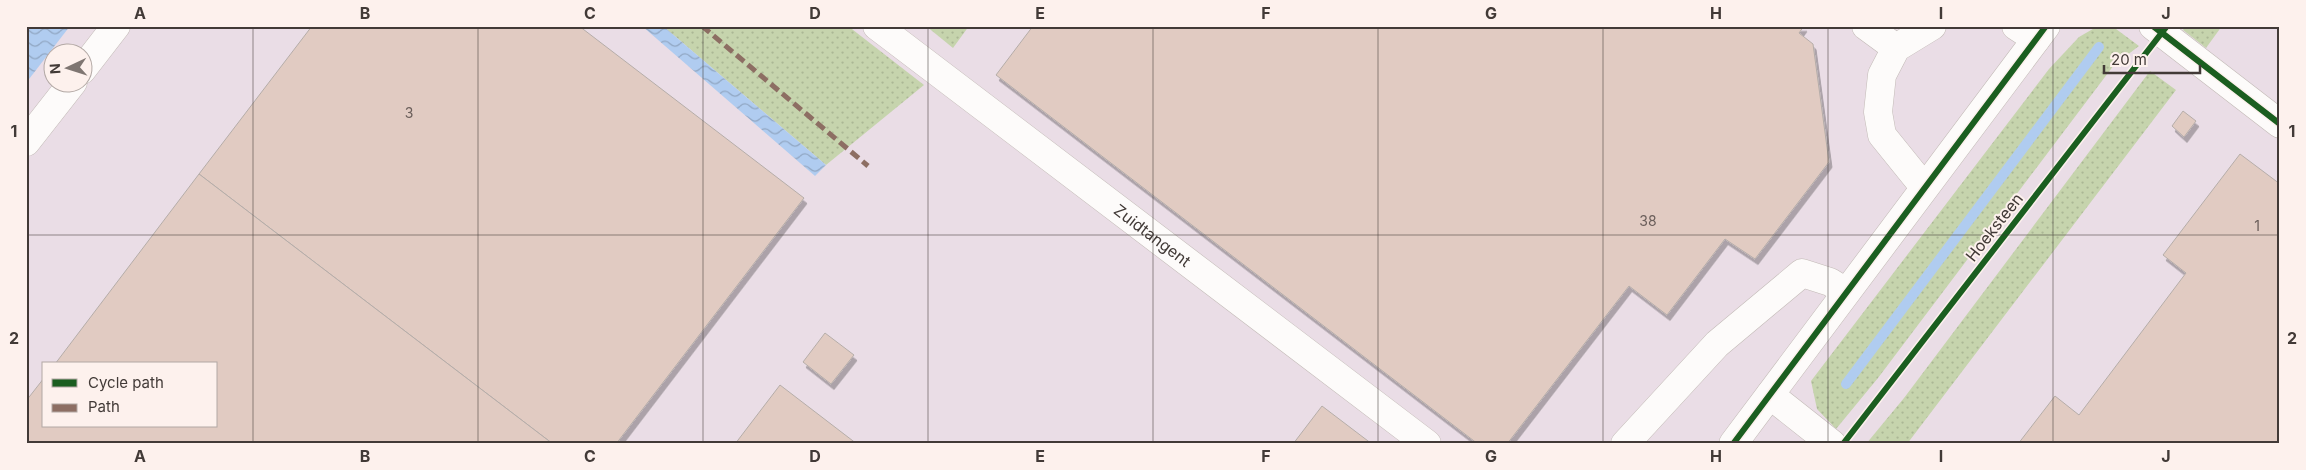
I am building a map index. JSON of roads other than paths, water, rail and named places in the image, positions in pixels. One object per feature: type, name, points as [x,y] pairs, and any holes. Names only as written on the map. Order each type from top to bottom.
[{"type":"street","points":[[92,57],[116,26]]},
{"type":"street","name":"Zuidtangent","points":[[877,26],[1428,444]]},
{"type":"street","points":[[1866,26],[1896,48]]},
{"type":"street","points":[[1924,187],[1882,135],[1878,112],[1882,75],[1896,48],[1915,34],[1932,26]]},
{"type":"street","points":[[2153,26],[2280,124]]},
{"type":"street","points":[[1733,444],[1924,187],[2033,30]]},
{"type":"street","points":[[26,142],[65,92]]},
{"type":"street","points":[[1625,444],[1717,344],[1802,273],[1830,282],[1846,292]]},
{"type":"street","points":[[1770,395],[1832,444]]},
{"type":"water","points":[[26,26],[70,26],[58,42],[42,42],[42,62],[26,83]]},
{"type":"water","points":[[642,26],[663,26],[826,165],[815,176]]},
{"type":"waterway","points":[[1846,384],[2099,47]]}]
